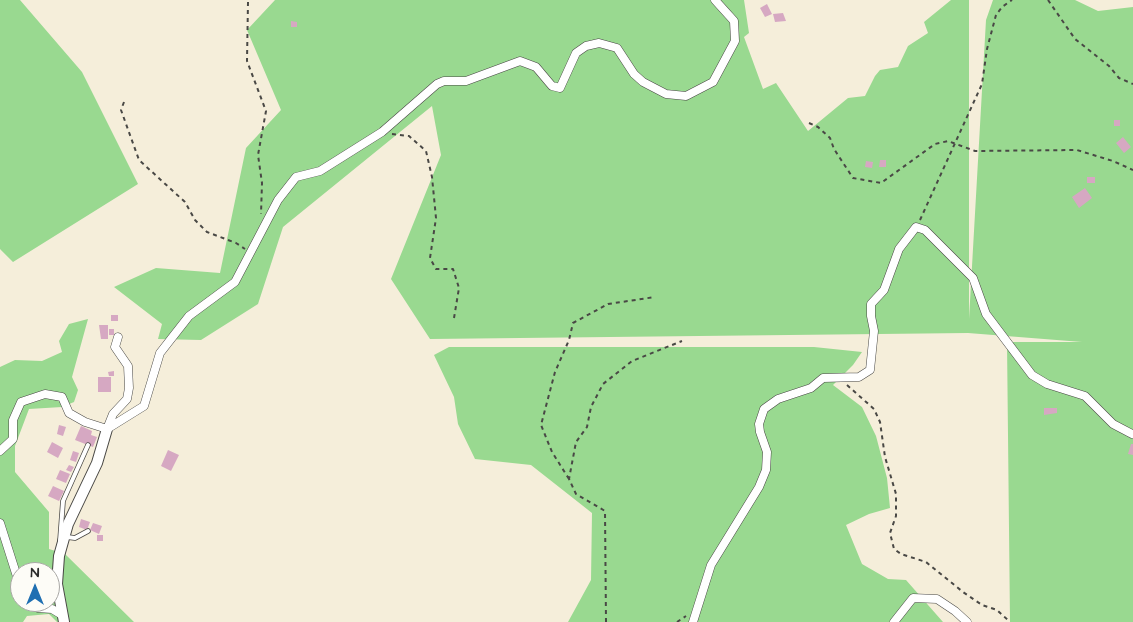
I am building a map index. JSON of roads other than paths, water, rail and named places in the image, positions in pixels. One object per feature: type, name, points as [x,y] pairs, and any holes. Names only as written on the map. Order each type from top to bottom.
[{"type":"street","points":[[0,450],[3,450],[13,439],[13,420],[21,402],[45,394],[62,397],[69,413],[85,422],[107,429],[144,406],[160,353],[189,316],[235,282],[278,200],[296,177],[320,171],[382,132],[437,84],[444,81],[466,81],[520,61],[536,67],[552,86],[560,88],[576,53],[586,46],[599,43],[617,48],[634,74],[643,82],[666,94],[686,96],[713,82],[735,40],[734,21],[715,0]]},
{"type":"street","points":[[693,622],[711,565],[758,487],[766,470],[767,452],[759,424],[764,409],[778,399],[806,391],[823,378],[838,376],[859,377],[870,370],[874,331],[871,304],[884,290],[899,249],[916,227],[925,230],[973,278],[986,314],[1032,375],[1047,384],[1085,396],[1113,424],[1132,434]]},
{"type":"street","points":[[63,619],[57,584],[63,541],[75,508],[97,463],[113,414],[127,399],[129,388],[128,366],[115,348],[118,336]]},
{"type":"street","points":[[0,523],[12,562]]},
{"type":"street","points":[[894,622],[913,598],[937,599],[967,622]]},
{"type":"lane","points":[[88,445],[63,501],[59,533],[63,541],[75,538],[88,531]]}]
